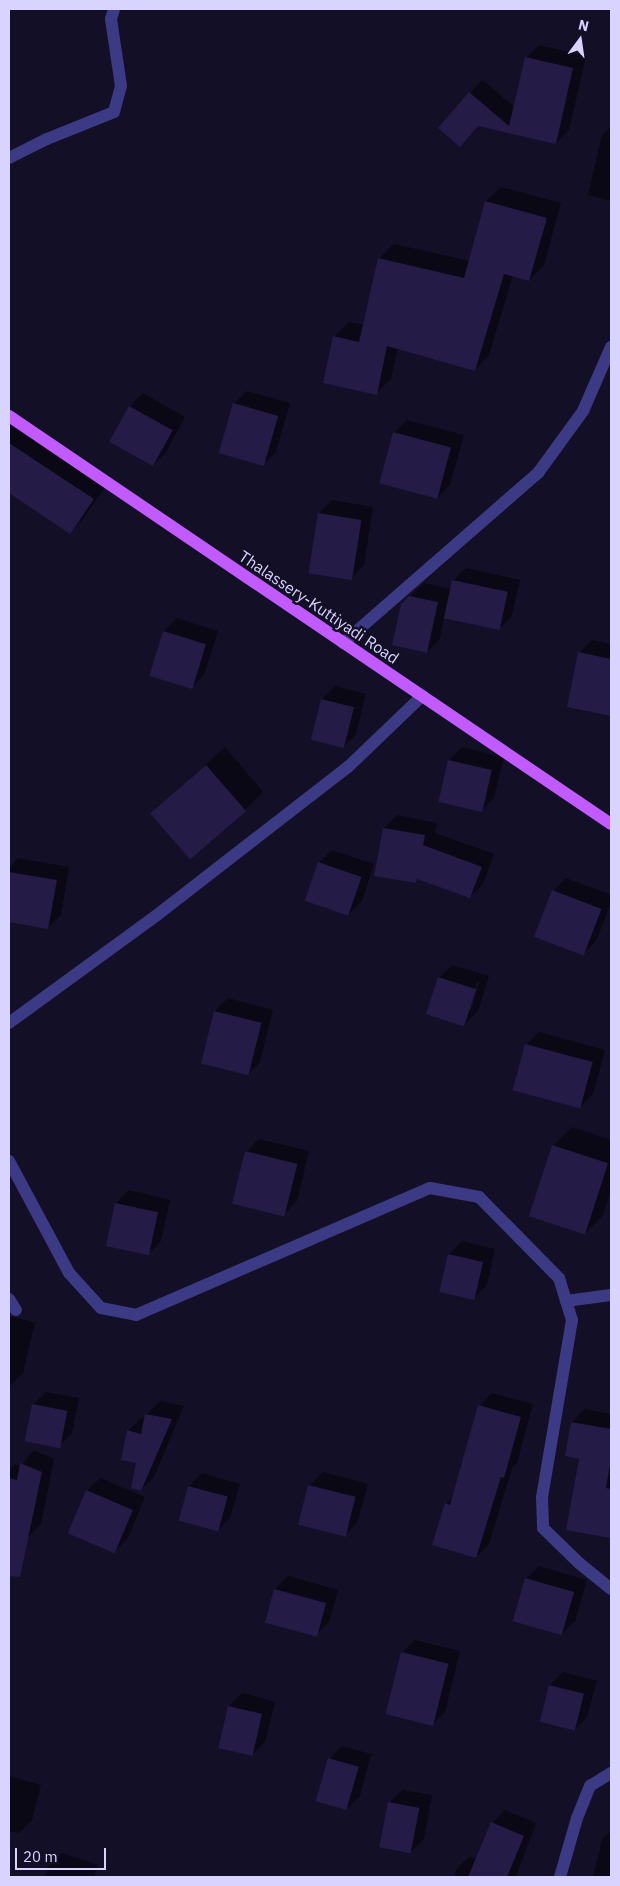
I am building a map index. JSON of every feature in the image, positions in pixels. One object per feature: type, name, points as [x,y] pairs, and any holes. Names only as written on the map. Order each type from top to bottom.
[{"type":"main road","name":"Thalassery-Kuttiyadi Road","points":[[9,416],[611,824]]},
{"type":"street","points":[[9,158],[47,139],[114,112],[121,86],[111,19],[114,9]]},
{"type":"street","points":[[343,642],[538,473],[583,411],[611,347]]},
{"type":"street","points":[[9,1023],[157,915],[348,767],[422,696]]},
{"type":"street","points":[[9,1161],[69,1273],[101,1308],[136,1315],[430,1188],[479,1197],[559,1278],[572,1320],[542,1497],[543,1528],[579,1563],[611,1589]]},
{"type":"street","points":[[566,1301],[611,1295]]},
{"type":"street","points":[[9,1299],[16,1310]]},
{"type":"street","points":[[560,1877],[576,1818],[590,1786],[611,1773]]},
{"type":"building","points":[[525,57],[573,68],[556,144],[478,126],[460,147],[438,128],[469,92],[509,126]]},
{"type":"building","points":[[485,201],[547,218],[529,281],[504,274],[475,371],[387,346],[377,395],[323,383],[333,336],[359,342],[378,258],[464,278]]},
{"type":"building","points":[[233,403],[278,416],[264,466],[219,453]]},
{"type":"building","points":[[129,406],[173,430],[153,466],[109,442]]},
{"type":"building","points":[[393,432],[451,448],[437,499],[379,483]]},
{"type":"building","points":[[9,443],[94,499],[70,534],[9,493]]},
{"type":"building","points":[[318,513],[361,520],[352,580],[308,573]]},
{"type":"building","points":[[452,580],[508,592],[500,630],[444,618]]},
{"type":"building","points":[[409,596],[438,602],[427,653],[392,645],[401,604]]},
{"type":"building","points":[[163,631],[206,644],[192,689],[149,676]]},
{"type":"building","points":[[578,652],[611,659],[611,716],[567,707]]},
{"type":"building","points":[[321,699],[354,707],[344,748],[311,740]]},
{"type":"building","points":[[448,760],[492,770],[482,812],[438,802]]},
{"type":"building","points":[[206,765],[246,811],[190,860],[150,814]]},
{"type":"building","points":[[383,828],[425,835],[423,845],[482,867],[470,898],[417,879],[416,883],[374,876]]},
{"type":"building","points":[[318,862],[361,877],[348,916],[305,901]]},
{"type":"building","points":[[9,872],[57,880],[48,929],[9,922]]},
{"type":"building","points":[[552,890],[601,909],[584,956],[534,937]]},
{"type":"building","points":[[438,977],[476,989],[464,1026],[426,1014]]},
{"type":"building","points":[[214,1011],[262,1023],[248,1075],[201,1063]]},
{"type":"building","points":[[525,1044],[593,1062],[580,1108],[513,1090]]},
{"type":"building","points":[[552,1145],[608,1163],[585,1235],[529,1216]]},
{"type":"building","points":[[245,1151],[297,1164],[284,1216],[232,1203]]},
{"type":"building","points":[[115,1203],[158,1212],[149,1255],[106,1246]]},
{"type":"building","points":[[448,1254],[483,1262],[474,1300],[439,1292]]},
{"type":"building","points":[[32,1404],[67,1411],[60,1448],[25,1441]]},
{"type":"building","points":[[478,1405],[521,1417],[504,1478],[501,1477],[476,1558],[432,1545],[445,1503],[450,1505]]},
{"type":"building","points":[[145,1414],[172,1419],[141,1491],[131,1488],[136,1463],[121,1460],[127,1430],[141,1434]]},
{"type":"building","points":[[571,1422],[611,1429],[611,1459],[606,1488],[611,1489],[611,1538],[566,1530],[579,1459],[565,1456]]},
{"type":"building","points":[[20,1463],[42,1472],[20,1577],[9,1576],[9,1478],[17,1480]]},
{"type":"building","points":[[308,1485],[356,1497],[346,1537],[298,1525]]},
{"type":"building","points":[[188,1486],[228,1497],[218,1531],[179,1521]]},
{"type":"building","points":[[86,1490],[133,1510],[115,1553],[68,1533]]},
{"type":"building","points":[[525,1578],[574,1592],[562,1635],[513,1621]]},
{"type":"building","points":[[274,1589],[326,1603],[317,1637],[265,1623]]},
{"type":"building","points":[[401,1652],[449,1664],[433,1726],[386,1714]]},
{"type":"building","points":[[549,1685],[584,1694],[575,1731],[540,1722]]},
{"type":"building","points":[[228,1706],[262,1714],[252,1756],[218,1748]]},
{"type":"building","points":[[328,1758],[359,1767],[346,1810],[316,1801]]},
{"type":"building","points":[[388,1802],[419,1808],[411,1853],[379,1847]]},
{"type":"building","points":[[491,1822],[524,1836],[507,1877],[468,1877]]}]
